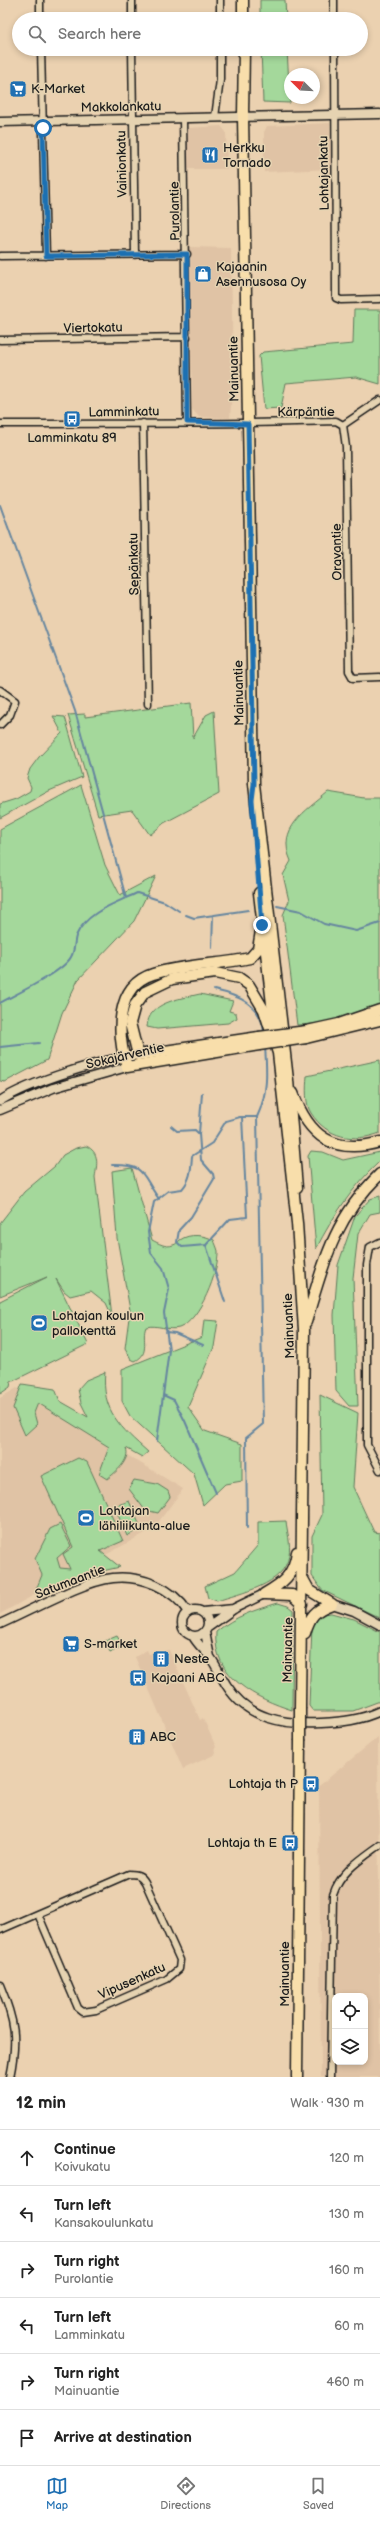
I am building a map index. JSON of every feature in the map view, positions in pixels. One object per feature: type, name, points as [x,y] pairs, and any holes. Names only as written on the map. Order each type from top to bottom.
[{"type":"main road","points":[[243,0],[244,12]]},
{"type":"main road","name":"Mainuantie","points":[[244,56],[243,116],[254,784],[297,1169],[297,1223]]},
{"type":"main road","name":"Mainuantie","points":[[254,784],[252,800],[262,925],[297,1223],[304,1330],[297,2077]]},
{"type":"main road","points":[[127,1067],[124,1057],[120,1021],[124,1004],[135,986],[152,974],[250,958],[258,949],[262,925]]},
{"type":"main road","points":[[138,1060],[130,1023],[135,1005],[145,992],[158,984],[172,979],[215,974],[239,978],[249,985],[264,1010],[278,1053]]},
{"type":"main road","points":[[306,1034],[380,1010]]},
{"type":"main road","points":[[306,1034],[380,1020]]},
{"type":"main road","name":"Sokajärventie","points":[[127,1067],[138,1060],[306,1034]]},
{"type":"main road","points":[[288,1080],[304,1118],[324,1138],[349,1147],[380,1142]]},
{"type":"main road","points":[[304,1330],[319,1274],[334,1235],[357,1200],[380,1174]]},
{"type":"main road","points":[[264,1594],[283,1583],[290,1575],[296,1563],[302,1524]]},
{"type":"main road","points":[[302,1576],[309,1590],[332,1604]]},
{"type":"main road","points":[[264,1594],[292,1595],[302,1604]]},
{"type":"main road","points":[[301,1646],[310,1618],[319,1608],[332,1604]]},
{"type":"street","points":[[40,0],[40,12]]},
{"type":"street","points":[[132,0],[132,12]]},
{"type":"street","points":[[220,0],[220,12]]},
{"type":"street","points":[[334,0],[334,12]]},
{"type":"street","points":[[41,56],[46,256]]},
{"type":"street","name":"Vainionkatu","points":[[132,56],[134,255]]},
{"type":"street","points":[[215,117],[220,80],[220,56]]},
{"type":"street","name":"Lohtajankatu","points":[[335,56],[336,298],[341,300],[380,298]]},
{"type":"street","name":"Makkolankatu","points":[[0,122],[380,114]]},
{"type":"street","name":"Purolantie","points":[[183,118],[187,254],[187,422]]},
{"type":"street","points":[[0,256],[187,254]]},
{"type":"street","name":"Viertokatu","points":[[0,340],[187,337]]},
{"type":"street","name":"Kärpäntie","points":[[248,424],[336,421],[343,424],[380,400]]},
{"type":"street","name":"Lamminkatu","points":[[0,424],[187,422],[248,424]]},
{"type":"street","name":"Sepänkatu","points":[[143,423],[148,704]]},
{"type":"street","name":"Oravantie","points":[[343,424],[346,447],[349,671],[353,678],[380,677]]},
{"type":"street","points":[[0,690],[15,701],[10,715],[0,725]]},
{"type":"street","name":"Sokajärventie","points":[[0,1101],[48,1080],[124,1057],[138,1060]]},
{"type":"street","name":"Sokajärventie","points":[[0,1110],[53,1088],[127,1067]]},
{"type":"street","points":[[380,1242],[370,1247],[367,1265],[366,1409],[367,1445],[380,1470]]},
{"type":"street","name":"Satumaantie","points":[[0,1624],[90,1584],[113,1578],[151,1583],[175,1596],[188,1612]]},
{"type":"street","points":[[193,1636],[206,1630],[235,1608],[264,1594]]},
{"type":"street","points":[[332,1604],[354,1612],[380,1625]]},
{"type":"street","points":[[235,1608],[203,1612],[196,1609],[188,1612],[183,1617],[182,1624],[186,1632],[193,1636],[200,1648],[210,1657],[227,1687],[237,1699],[258,1714],[272,1720],[289,1724],[338,1723],[354,1720],[380,1711]]},
{"type":"street","points":[[203,1612],[208,1620],[206,1630],[210,1657]]},
{"type":"street","points":[[330,2077],[332,1895],[336,1884],[343,1874],[380,1845]]},
{"type":"street","name":"Vipusenkatu","points":[[0,1930],[128,1874],[139,1875],[145,1882],[180,1960],[179,1969],[167,1979],[96,2010],[83,2012],[78,2008],[38,1914]]},
{"type":"street","points":[[0,1985],[11,2012],[15,2030],[15,2045],[10,2077]]},
{"type":"shaded area","points":[[330,123],[331,169],[264,172],[264,132],[267,126]]},
{"type":"shaded area","points":[[221,126],[226,132],[227,169],[188,169],[188,128]]},
{"type":"shaded area","points":[[189,247],[231,248],[233,379],[230,418],[199,417],[192,409]]},
{"type":"shaded area","points":[[17,1388],[183,1489],[154,1528],[0,1614],[0,1398]]},
{"type":"shaded area","points":[[147,1650],[149,1654],[169,1650],[200,1720],[203,1718],[216,1747],[214,1749],[216,1754],[183,1769],[135,1657]]},
{"type":"shaded area","points":[[378,1737],[380,2077],[321,2077],[319,1786]]},
{"type":"green space","points":[[260,0],[285,0],[286,12],[260,12]]},
{"type":"green space","points":[[261,56],[287,56],[288,68],[284,68],[284,103],[263,102]]},
{"type":"green space","points":[[354,310],[380,310],[380,384],[356,377],[286,383],[281,408],[264,409],[259,356],[263,352],[353,344]]},
{"type":"green space","points":[[191,703],[193,738],[206,715],[214,711],[219,794],[164,823],[150,835],[132,810],[98,815],[68,715],[85,714],[85,717]]},
{"type":"green space","points":[[53,716],[65,717],[82,777],[49,791],[0,818],[0,804],[16,799],[30,791],[31,787],[27,778],[30,769],[39,757],[62,733]]},
{"type":"green space","points":[[81,785],[105,865],[120,895],[156,876],[134,921],[78,980],[62,1013],[47,1060],[5,1082],[0,1081],[0,829]]},
{"type":"green space","points":[[328,792],[364,798],[380,798],[380,1005],[339,1019],[297,1025],[283,915],[289,901],[283,875],[291,861],[287,849],[287,839],[290,830],[296,821],[303,813]]},
{"type":"green space","points":[[200,994],[233,1001],[229,1011],[236,1013],[237,1018],[228,1023],[157,1029],[147,1027],[153,1012],[159,1007],[174,1000]]},
{"type":"green space","points":[[380,1060],[380,1133],[360,1138],[351,1138],[333,1133],[317,1121],[311,1113],[308,1105],[306,1090],[307,1076]]},
{"type":"green space","points":[[86,1146],[96,1155],[95,1177],[112,1316],[106,1303],[91,1291],[70,1296],[64,1291],[56,1279],[88,1344],[11,1382],[10,1387],[0,1394],[0,1301],[47,1277],[0,1296],[0,1223],[24,1192],[55,1166],[63,1155],[76,1148]]},
{"type":"green space","points":[[311,1151],[323,1152],[343,1160],[380,1152],[380,1161],[352,1191],[344,1202],[316,1249],[308,1156]]},
{"type":"green space","points":[[132,1168],[152,1240],[162,1245],[170,1246],[188,1236],[201,1236],[214,1240],[218,1251],[212,1282],[201,1306],[194,1316],[187,1324],[175,1329],[154,1326],[146,1327],[143,1354],[135,1361],[131,1359],[125,1348],[130,1310],[117,1238],[112,1171]]},
{"type":"green space","points":[[380,1196],[380,1212],[370,1214],[358,1234],[353,1278],[358,1406],[349,1406],[336,1391],[334,1315],[338,1265],[355,1216],[370,1199]]},
{"type":"green space","points":[[204,1320],[218,1321],[214,1347],[188,1407],[205,1431],[242,1444],[242,1481],[225,1484],[203,1505],[194,1474],[130,1416],[122,1401],[122,1369],[202,1337]]},
{"type":"green space","points":[[105,1372],[106,1398],[115,1418],[129,1435],[148,1452],[142,1457],[126,1448],[127,1453],[124,1462],[118,1470],[107,1479],[99,1474],[109,1447],[38,1403],[34,1413],[37,1424],[25,1435],[13,1408],[22,1384],[55,1389],[60,1401],[88,1417],[81,1403],[78,1389],[86,1380]]},
{"type":"green space","points":[[320,1395],[358,1413],[353,1487],[374,1532],[380,1533],[380,1618],[322,1590],[312,1576],[312,1536],[322,1515]]},
{"type":"green space","name":"Lohtajan lähiliikunta-alue","points":[[78,1458],[87,1462],[123,1541],[100,1551],[120,1567],[85,1575],[40,1596],[35,1592],[42,1575],[35,1559],[50,1529],[60,1524],[71,1546],[57,1558],[60,1568],[70,1569],[63,1554],[73,1547],[41,1476]]},
{"type":"green space","points":[[134,1480],[157,1484],[168,1491],[170,1497],[158,1513],[145,1510],[129,1489]]},
{"type":"green space","points":[[129,1501],[141,1528],[127,1536],[116,1510],[118,1505]]},
{"type":"green space","points":[[286,1521],[289,1555],[286,1565],[279,1574],[271,1581],[249,1591],[217,1601],[208,1598],[205,1586],[235,1572],[258,1545],[258,1522]]},
{"type":"green space","points":[[278,1603],[288,1606],[293,1610],[292,1710],[265,1700],[239,1684],[229,1674],[221,1662],[217,1648],[216,1632],[223,1626],[246,1614]]},
{"type":"green space","points":[[331,1613],[354,1619],[380,1632],[380,1701],[353,1711],[313,1711],[309,1706],[312,1626],[322,1614]]},
{"type":"green space","points":[[117,1636],[123,1646],[110,1652],[105,1641]]},
{"type":"waterway","points":[[0,505],[75,711],[126,898]]},
{"type":"waterway","points":[[0,1003],[49,976],[66,963],[72,955],[76,936],[81,928],[94,914],[102,909],[137,893],[165,902],[179,911]]},
{"type":"waterway","points":[[277,906],[301,911],[324,924],[356,931],[380,923]]},
{"type":"waterway","points":[[186,915],[194,918],[248,910]]},
{"type":"waterway","points":[[212,948],[213,915]]},
{"type":"waterway","points":[[214,990],[247,1002],[259,1015],[264,1033]]},
{"type":"waterway","points":[[0,1047],[39,1043]]},
{"type":"waterway","points":[[247,1528],[246,1438],[263,1424],[257,1117],[261,1108],[266,1083],[265,1047]]},
{"type":"waterway","points":[[199,1134],[202,1093]]},
{"type":"waterway","points":[[157,1441],[169,1350],[164,1313],[169,1289],[163,1268],[151,1253],[148,1232],[154,1202],[168,1191],[182,1189],[189,1178],[192,1156],[212,1143],[226,1121],[240,1117],[257,1117]]},
{"type":"waterway","points":[[225,1302],[206,1245],[230,1219],[247,1217],[242,1117]]},
{"type":"waterway","points":[[171,1126],[177,1131],[195,1130],[199,1134],[201,1160],[213,1174],[214,1179],[191,1217],[179,1230],[177,1242],[182,1247],[206,1245]]},
{"type":"waterway","points":[[112,1165],[123,1165],[138,1169],[159,1199]]},
{"type":"waterway","points":[[166,1332],[175,1333],[203,1345]]},
{"type":"waterway","points":[[163,1395],[174,1400],[185,1421],[216,1493]]},
{"type":"place","name":"K-Market","points":[[18,89]]},
{"type":"place","name":"Herkku Tornado","points":[[210,155]]},
{"type":"place","name":"Kajaanin Asennusosa Oy","points":[[203,274]]},
{"type":"place","name":"Lamminkatu 89","points":[[72,419]]},
{"type":"place","name":"Lohtajan koulun pallokenttä","points":[[39,1323]]},
{"type":"place","name":"Lohtajan lähiliikunta-alue","points":[[86,1518]]},
{"type":"place","name":"S-market","points":[[71,1644]]},
{"type":"place","name":"Neste","points":[[161,1659]]},
{"type":"place","name":"Kajaani ABC","points":[[138,1678]]},
{"type":"place","name":"ABC","points":[[137,1737]]},
{"type":"place","name":"Lohtaja th P","points":[[311,1784]]},
{"type":"place","name":"Lohtaja th E","points":[[290,1843]]},
{"type":"route","points":[[43,128],[46,256],[187,254],[187,422],[248,424],[254,784],[252,800],[262,925]]}]
